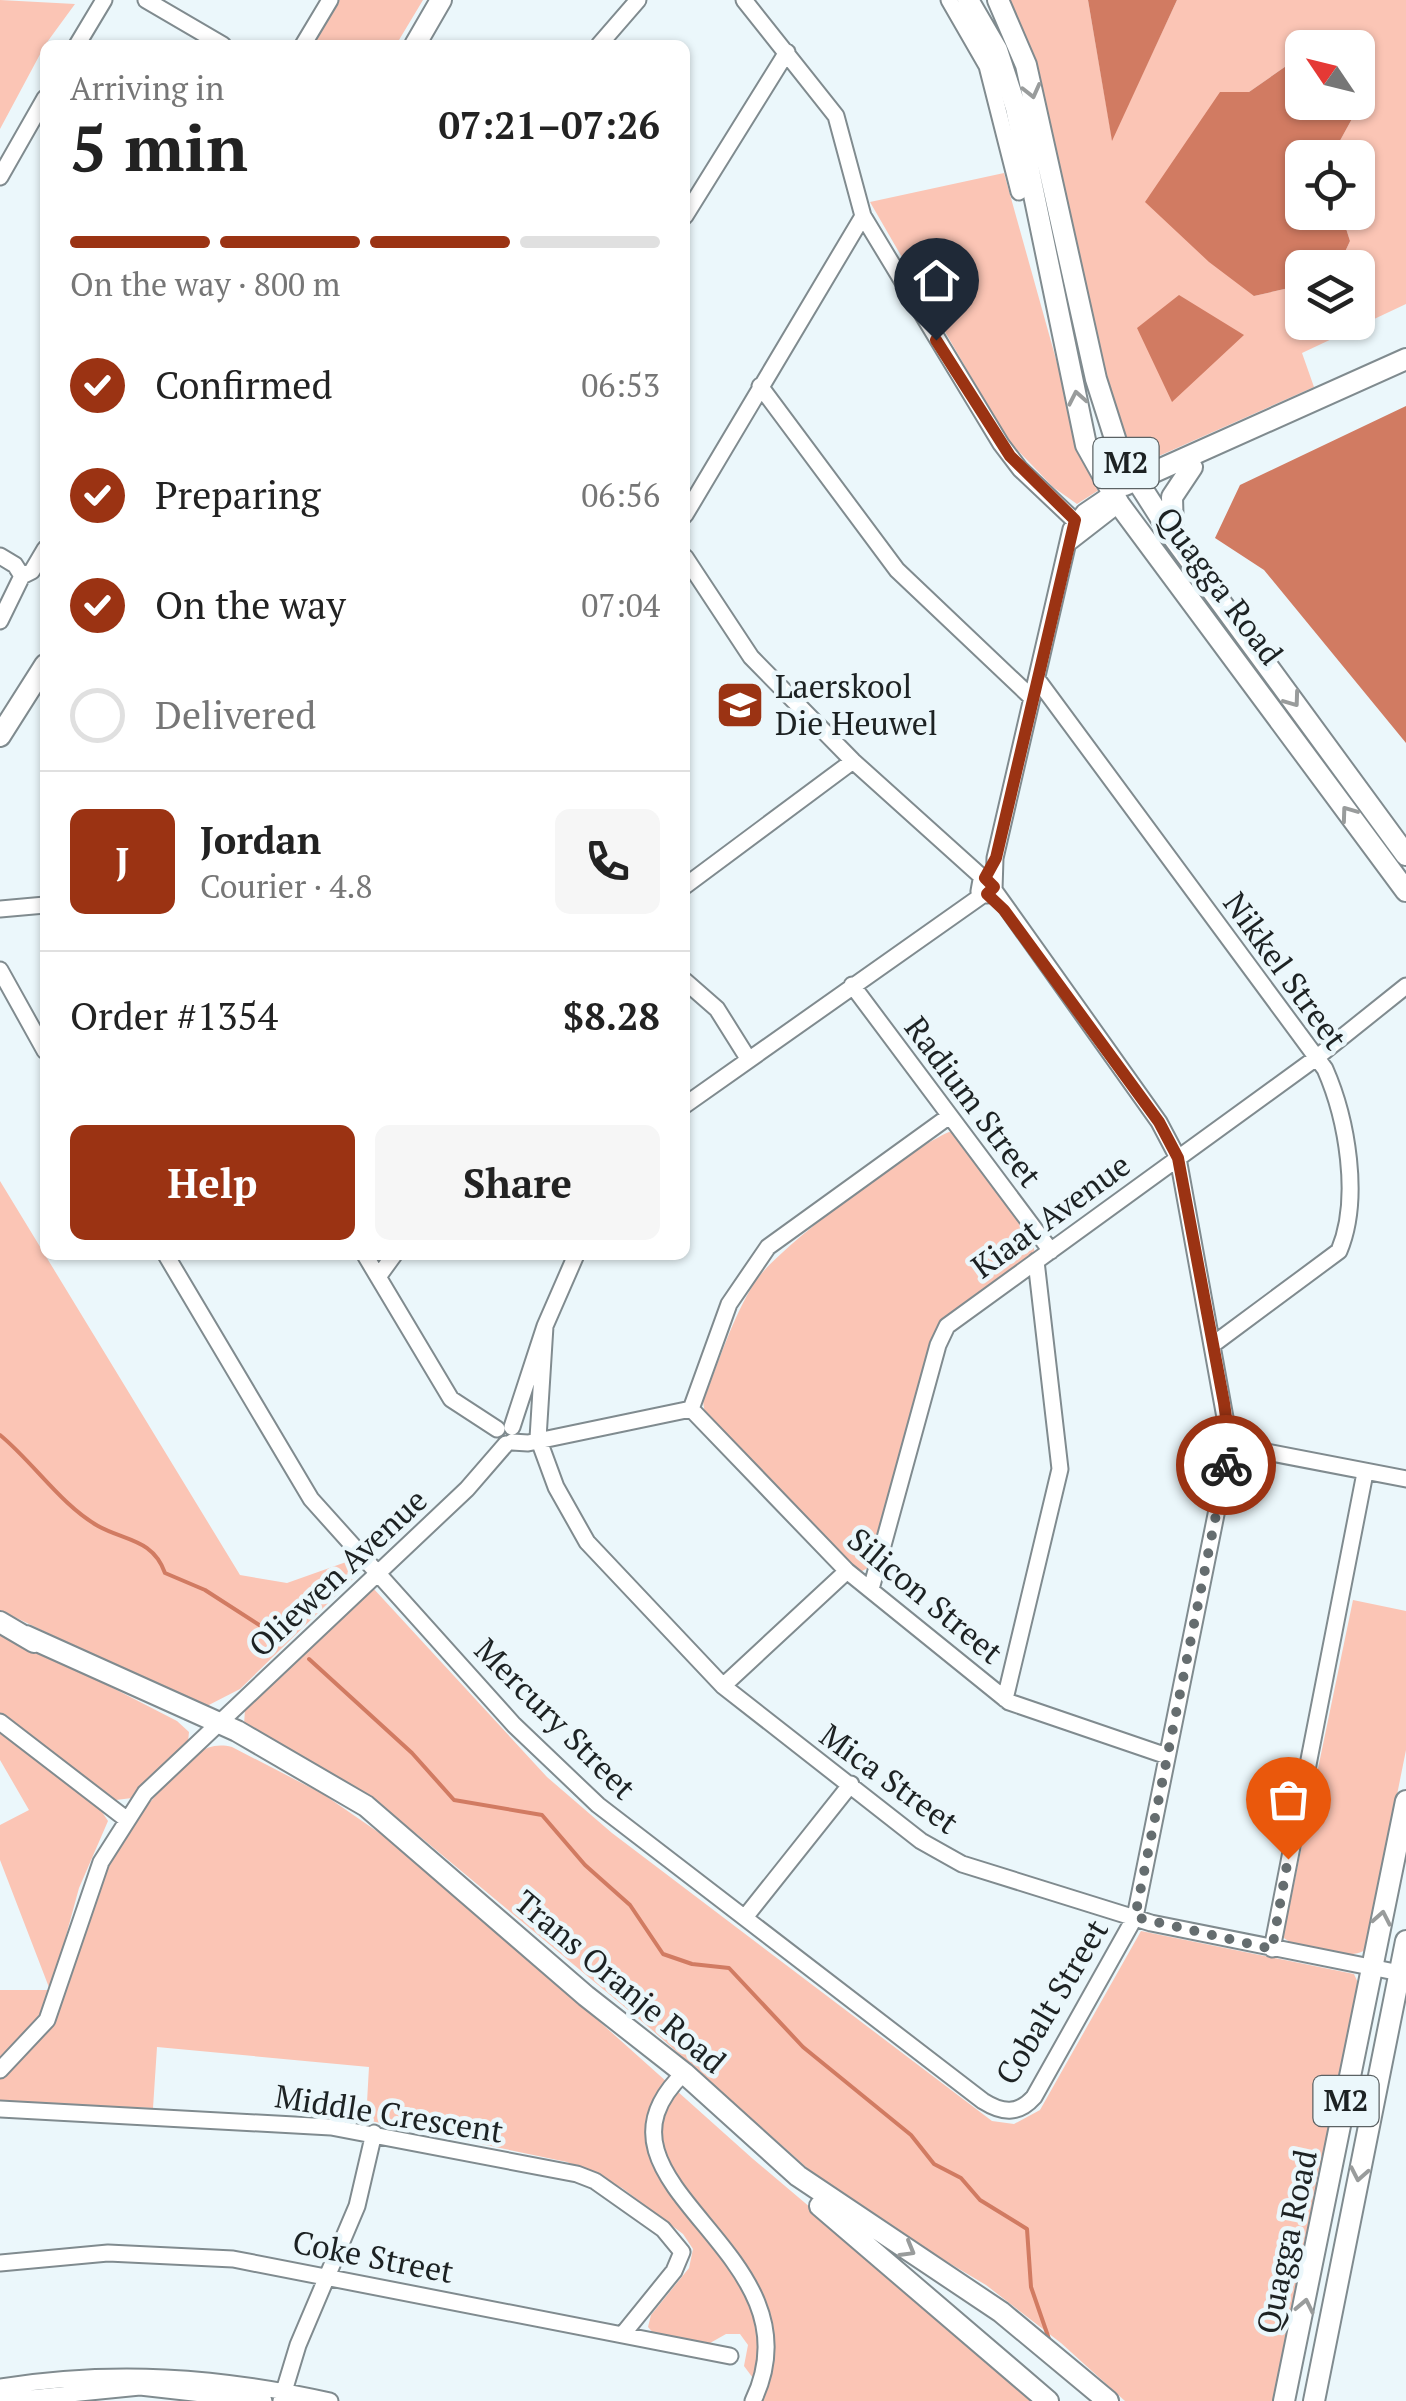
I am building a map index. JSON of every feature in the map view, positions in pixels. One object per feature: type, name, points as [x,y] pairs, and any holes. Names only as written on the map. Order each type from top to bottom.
[{"type":"main road","points":[[418,40],[441,0]]},
{"type":"main road","name":"Quagga Road","points":[[968,0],[997,50],[1012,94],[1086,444],[1116,498],[1406,891]]},
{"type":"main road","name":"Quagga Road","points":[[998,0],[1026,64],[1111,434],[1174,537],[1406,855]]},
{"type":"main road","name":"M2","points":[[1116,498],[1406,360]]},
{"type":"main road","name":"M2","points":[[1139,484],[1192,467],[1406,371]]},
{"type":"main road","points":[[1174,537],[1172,497],[1192,467]]},
{"type":"main road","points":[[0,736],[40,673]]},
{"type":"main road","name":"Trans Oranje Road","points":[[0,1622],[48,1652],[216,1727],[403,1836],[586,1996],[684,2073],[798,2176],[1001,2312],[1107,2400]]},
{"type":"main road","name":"Quagga Road","points":[[1284,2401],[1406,1801]]},
{"type":"main road","name":"Quagga Road","points":[[1314,2401],[1406,1942]]},
{"type":"main road","name":"Trans Oranje Road","points":[[798,2176],[816,2202],[1048,2401]]},
{"type":"street","points":[[80,40],[104,0]]},
{"type":"street","points":[[146,0],[214,40]]},
{"type":"street","points":[[306,40],[330,0]]},
{"type":"street","points":[[603,40],[638,0]]},
{"type":"street","points":[[744,0],[836,116],[863,216],[1002,444],[1020,469],[1075,520]]},
{"type":"street","points":[[949,0],[987,66],[1019,192]]},
{"type":"street","points":[[690,208],[787,52]]},
{"type":"street","points":[[0,176],[40,107]]},
{"type":"street","points":[[690,506],[863,216]]},
{"type":"street","points":[[760,386],[897,570],[1032,698]]},
{"type":"street","points":[[690,1101],[964,907],[985,886],[996,858],[1075,520],[1116,498]]},
{"type":"street","points":[[1070,542],[1116,498]]},
{"type":"street","points":[[0,556],[19,570],[32,571],[40,557]]},
{"type":"street","name":"Cobalt Street","points":[[690,565],[751,657],[985,886],[1159,1122],[1178,1158],[1215,1344],[1230,1445],[1135,1917],[1034,2097],[1016,2110]]},
{"type":"street","points":[[0,621],[19,570]]},
{"type":"street","name":"Nikkel Street","points":[[1037,678],[1328,1075],[1350,1184],[1348,1228],[1328,1262],[1215,1344]]},
{"type":"street","points":[[690,882],[853,761]]},
{"type":"street","points":[[0,909],[40,905]]},
{"type":"street","points":[[0,970],[40,1042]]},
{"type":"street","points":[[690,985],[717,1009],[749,1060]]},
{"type":"street","name":"Radium Street","points":[[852,985],[1051,1251]]},
{"type":"street","name":"Kiaat Avenue","points":[[871,1589],[942,1335],[1036,1261],[1316,1058],[1406,986]]},
{"type":"street","points":[[368,1260],[451,1399],[512,1436],[692,1409],[730,1304],[768,1247],[948,1117]]},
{"type":"street","name":"Mercury Street","points":[[169,1260],[311,1499],[466,1673],[569,1780],[982,2101],[1004,2111],[1016,2110]]},
{"type":"street","points":[[378,1277],[390,1260]]},
{"type":"street","name":"Oliewen Avenue","points":[[512,1436],[545,1326],[574,1260]]},
{"type":"street","points":[[1005,1698],[1060,1468],[1036,1261]]},
{"type":"street","name":"Oliewen Avenue","points":[[216,1727],[492,1461],[512,1436],[545,1326]]},
{"type":"street","name":"Silicon Street","points":[[692,1409],[847,1572],[1005,1698],[1028,1711],[1167,1756]]},
{"type":"street","name":"Mica Street","points":[[512,1436],[556,1486],[587,1542],[723,1686],[921,1840],[962,1864],[1135,1917],[1400,1973]]},
{"type":"street","points":[[1230,1445],[1406,1479]]},
{"type":"street","points":[[1272,1949],[1366,1473]]},
{"type":"street","points":[[723,1686],[847,1572]]},
{"type":"street","points":[[0,1722],[126,1819]]},
{"type":"street","points":[[0,2070],[47,2020],[92,1884],[126,1819],[164,1773],[216,1727]]},
{"type":"street","points":[[746,1916],[850,1784]]},
{"type":"street","points":[[684,2073],[660,2098],[653,2147],[661,2169],[742,2268],[761,2304],[767,2356],[753,2401]]},
{"type":"street","name":"Middle Crescent","points":[[0,2109],[234,2120],[374,2133],[586,2177],[663,2229],[682,2250],[674,2271],[623,2334]]},
{"type":"street","points":[[282,2396],[358,2206],[374,2133]]},
{"type":"street","name":"Coke Street","points":[[0,2263],[74,2254],[233,2259],[730,2356]]},
{"type":"street","points":[[3,2393],[127,2374],[260,2397]]},
{"type":"street","points":[[3,2393],[282,2396],[330,2401]]},
{"type":"shaded area","points":[[0,0],[75,4],[49,40],[40,40],[40,54],[0,129]]},
{"type":"shaded area","points":[[339,0],[423,0],[399,40],[315,40]]},
{"type":"shaded area","points":[[1009,0],[1088,0],[1112,139],[1177,0],[1406,0],[1406,304],[1375,319],[1375,250],[1346,250],[1350,241],[1346,230],[1375,230],[1375,140],[1340,140],[1351,120],[1375,120],[1375,30],[1285,30],[1285,67],[1249,92],[1220,92],[1254,296],[1285,289],[1285,340],[1330,340],[1302,353],[1314,387],[1141,464],[1129,453],[1115,420],[1037,63]]},
{"type":"shaded area","points":[[1088,0],[1177,0],[1112,141]]},
{"type":"shaded area","points":[[1285,67],[1285,120],[1351,120],[1340,140],[1285,140],[1285,230],[1346,230],[1350,241],[1346,250],[1285,250],[1285,289],[1254,296],[1209,262],[1145,202],[1220,92],[1249,92]]},
{"type":"shaded area","points":[[1004,173],[1083,456],[1102,488],[1077,504],[1053,487],[1007,439],[870,202]]},
{"type":"shaded area","points":[[1179,295],[1244,335],[1172,402],[1137,328]]},
{"type":"shaded area","points":[[1406,406],[1406,743],[1264,570],[1215,538],[1240,485]]},
{"type":"shaded area","points":[[949,1132],[955,1133],[1032,1234],[1035,1256],[950,1317],[872,1566],[860,1572],[705,1415],[703,1401],[739,1310],[768,1267],[846,1201]]},
{"type":"shaded area","points":[[0,1181],[40,1247],[40,1260],[48,1260],[240,1575],[287,1583],[349,1561],[360,1572],[240,1689],[203,1708],[0,1610]]},
{"type":"shaded area","points":[[373,1588],[547,1777],[612,1833],[992,2121],[1014,2124],[1040,2110],[1141,1931],[1354,1974],[1359,1985],[1275,2401],[1125,2401],[1061,2343],[986,2285],[843,2200],[651,2029],[418,1835],[365,1797],[244,1724],[245,1710]]},
{"type":"shaded area","points":[[1353,1600],[1406,1611],[1406,1750],[1366,1949],[1337,1954],[1300,1946],[1283,1937]]},
{"type":"shaded area","points":[[0,1630],[177,1721],[189,1732],[188,1742],[132,1798],[116,1800],[0,1716]]},
{"type":"shaded area","points":[[0,1729],[100,1809],[108,1821],[79,1888],[51,1991],[65,1994],[104,1873],[137,1819],[196,1755],[215,1746],[232,1747],[323,1794],[420,1861],[753,2159],[1039,2401],[761,2401],[764,2393],[744,2366],[748,2345],[740,2334],[726,2334],[703,2347],[655,2335],[648,2327],[651,2315],[689,2268],[693,2249],[683,2234],[622,2188],[567,2162],[366,2120],[369,2067],[157,2047],[153,2108],[0,2102],[0,1990],[50,1990],[0,1860],[0,1825],[29,1810],[0,1760]]},
{"type":"waterway","points":[[0,1435],[85,1517],[146,1547],[165,1573],[205,1590],[278,1637]]},
{"type":"waterway","points":[[309,1659],[412,1753],[454,1800],[542,1815],[585,1865],[630,1905],[663,1954],[692,1964],[729,1968],[803,2047],[911,2135],[934,2164],[961,2178],[980,2200],[1027,2229],[1031,2287],[1049,2339]]},
{"type":"way so far","points":[[1226,1465],[1135,1917],[1272,1949],[1288,1859]]},
{"type":"place","name":"Laerskool Die Heuwel","points":[[740,705]]},
{"type":"route","points":[[936,340],[1020,469],[1075,520],[1070,528],[1070,542],[996,858],[985,878],[994,887],[987,894],[1004,910],[1128,1078],[1166,1132],[1178,1158],[1185,1177],[1215,1344],[1230,1445],[1226,1465]]}]
